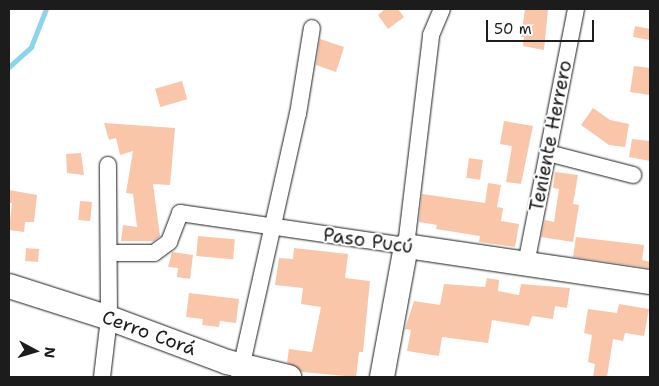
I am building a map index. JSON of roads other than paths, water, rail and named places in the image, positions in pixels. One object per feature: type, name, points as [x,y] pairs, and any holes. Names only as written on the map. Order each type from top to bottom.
[{"type":"main road","name":"Paso Pucú","points":[[406,246],[650,282]]},
{"type":"main road","points":[[382,377],[406,246]]},
{"type":"main road","name":"Cerro Corá","points":[[9,286],[109,318],[239,371],[290,377]]},
{"type":"street","points":[[406,246],[431,35],[442,9]]},
{"type":"street","name":"Teniente Herrero","points":[[526,264],[576,9]]},
{"type":"street","points":[[239,371],[298,114],[312,28]]},
{"type":"street","points":[[548,153],[633,175]]},
{"type":"street","points":[[102,377],[109,318],[108,165]]},
{"type":"street","name":"Paso Pucú","points":[[109,253],[154,253],[169,242],[180,213],[406,246]]},
{"type":"waterway","points":[[9,67],[31,47],[46,9]]}]
